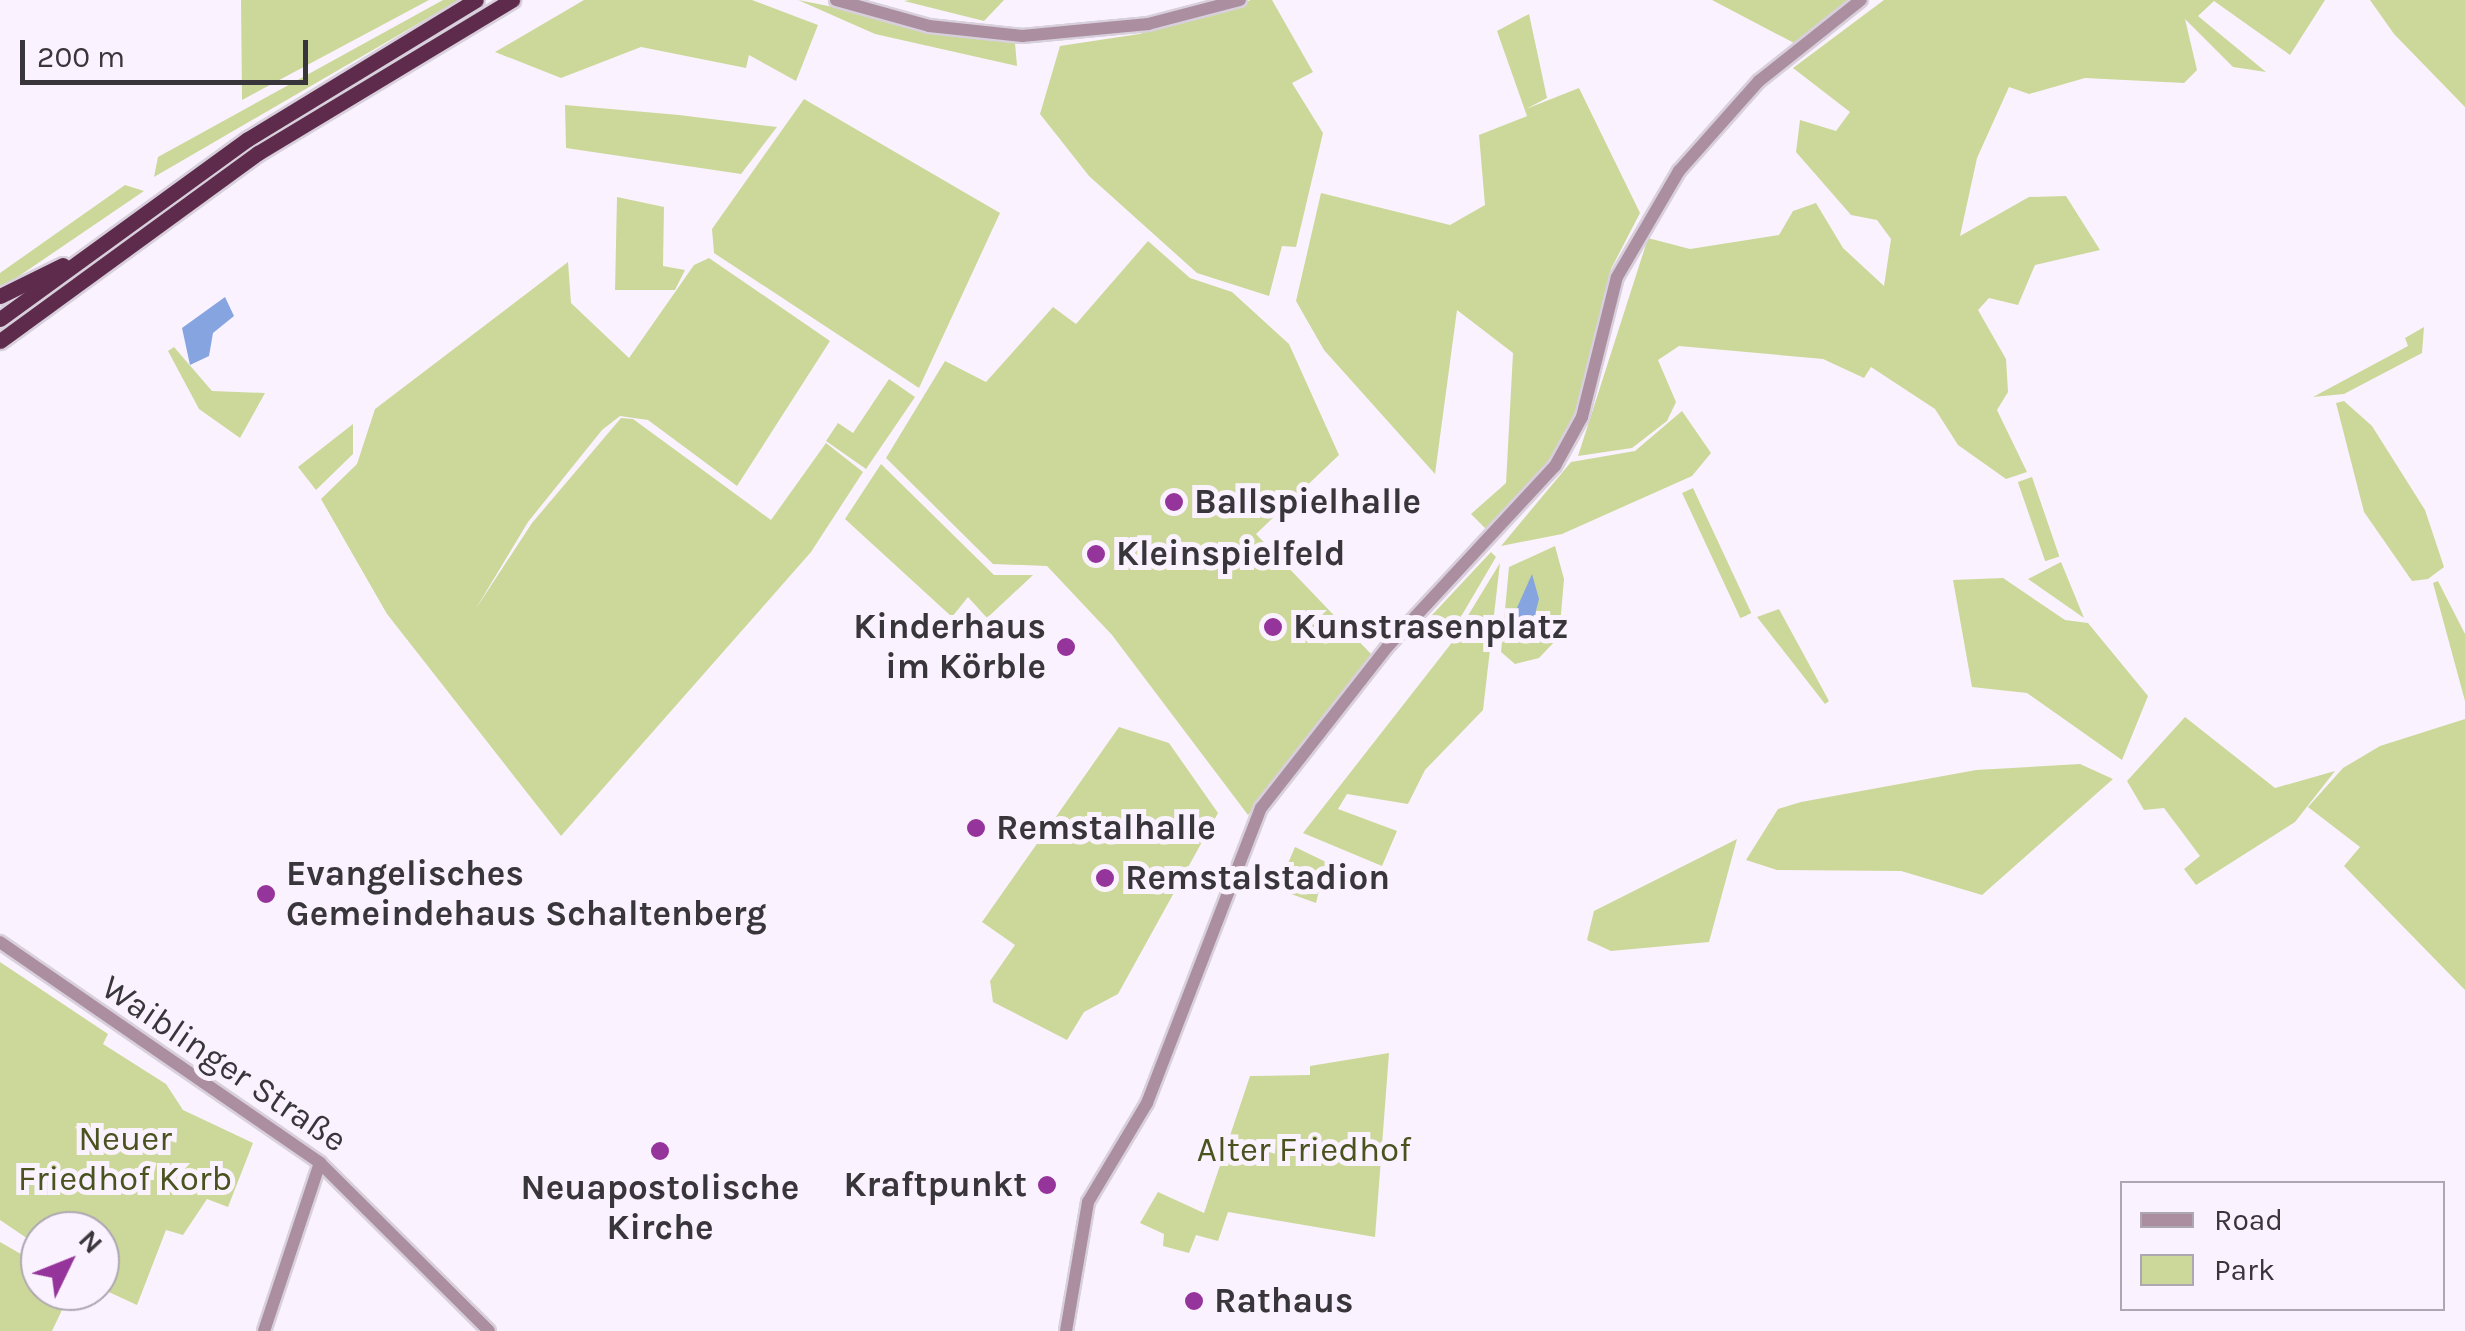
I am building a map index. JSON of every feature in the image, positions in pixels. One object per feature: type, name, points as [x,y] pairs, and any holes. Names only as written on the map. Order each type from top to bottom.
[{"type":"highway","points":[[0,319],[248,138],[476,0]]},
{"type":"highway","points":[[0,341],[258,154],[512,0]]},
{"type":"highway","points":[[0,296],[72,263]]},
{"type":"street","points":[[836,0],[928,26],[1022,36],[1148,24],[1240,0]]},
{"type":"street","points":[[1066,1331],[1088,1202],[1147,1103],[1236,862],[1268,798],[1351,688],[1555,466],[1582,417],[1617,277],[1678,171],[1759,81],[1861,0]]},
{"type":"street","name":"Waiblinger Straße","points":[[0,942],[320,1163],[489,1331]]},
{"type":"street","points":[[264,1331],[320,1163]]},
{"type":"green space","points":[[241,0],[429,0],[242,100]]},
{"type":"green space","points":[[443,0],[459,0],[154,177],[158,157]]},
{"type":"green space","points":[[584,0],[752,0],[818,25],[796,81],[749,55],[746,68],[641,47],[561,78],[495,52]]},
{"type":"green space","points":[[798,0],[1015,43],[1017,66],[875,34]]},
{"type":"green space","points":[[910,0],[1004,0],[984,21],[904,1]]},
{"type":"green space","points":[[1251,0],[1272,0],[1313,72],[1292,83],[1323,133],[1296,247],[1282,246],[1269,296],[1197,273],[1089,176],[1040,114],[1060,46],[1139,34]]},
{"type":"green space","points":[[1712,0],[1852,0],[1794,43]]},
{"type":"green space","points":[[1884,0],[2325,0],[2290,55],[2214,1],[2198,16],[2266,72],[2233,67],[2185,19],[2197,70],[2184,83],[2085,78],[2029,94],[2009,87],[1977,158],[1960,236],[2029,197],[2066,196],[2100,250],[2035,265],[2018,305],[1989,298],[1978,310],[2006,359],[2008,392],[1997,410],[2027,472],[2006,479],[1958,445],[1935,409],[1871,367],[1864,378],[1823,359],[1679,346],[1658,360],[1676,402],[1667,421],[1632,448],[1578,456],[1648,238],[1690,249],[1779,235],[1793,211],[1816,203],[1843,248],[1884,286],[1891,239],[1877,220],[1851,215],[1796,152],[1800,120],[1836,131],[1850,112],[1793,68]]},
{"type":"green space","points":[[2370,0],[2465,0],[2465,107],[2394,34]]},
{"type":"green space","points":[[1529,14],[1547,98],[1526,109],[1579,88],[1640,213],[1611,269],[1581,405],[1552,463],[1486,529],[1471,514],[1506,483],[1513,353],[1457,310],[1435,474],[1324,350],[1296,301],[1321,193],[1450,225],[1485,205],[1479,135],[1527,116],[1497,31]]},
{"type":"green space","points":[[804,99],[1000,213],[919,388],[714,253],[712,229]]},
{"type":"green space","points":[[565,105],[777,127],[741,174],[566,148]]},
{"type":"green space","points":[[125,185],[144,191],[0,289],[0,273]]},
{"type":"green space","points":[[617,197],[664,207],[663,266],[685,270],[675,290],[615,290]]},
{"type":"green space","points":[[1148,241],[1190,278],[1232,292],[1289,344],[1339,455],[1256,534],[1372,655],[1248,815],[1112,635],[1047,566],[993,564],[886,458],[945,361],[986,382],[1053,307],[1076,324]]},
{"type":"green space","points":[[709,258],[830,341],[737,486],[648,420],[620,416],[602,430],[528,522],[475,610],[532,523],[621,418],[633,419],[771,520],[826,443],[863,472],[811,552],[561,836],[387,614],[321,499],[357,464],[375,409],[568,262],[571,303],[629,358],[694,265]]},
{"type":"green space","points":[[2424,327],[2422,353],[2344,394],[2313,397],[2408,346],[2405,338]]},
{"type":"green space","points":[[174,347],[212,391],[265,393],[240,438],[199,409],[168,351]]},
{"type":"green space","points":[[889,379],[915,397],[866,469],[826,441],[838,423],[853,433]]},
{"type":"green space","points":[[2344,401],[2372,426],[2425,510],[2444,567],[2428,579],[2412,581],[2364,512],[2336,403]]},
{"type":"green space","points":[[1682,411],[1711,453],[1692,476],[1562,534],[1501,546],[1571,462],[1635,451]]},
{"type":"green space","points":[[353,424],[353,454],[316,490],[298,467]]},
{"type":"green space","points":[[881,464],[994,575],[1033,575],[987,618],[968,597],[952,617],[845,519]]},
{"type":"green space","points":[[2032,477],[2059,556],[2045,561],[2018,482]]},
{"type":"green space","points":[[1693,488],[1751,613],[1740,618],[1682,493]]},
{"type":"green space","points":[[1555,546],[1564,579],[1559,637],[1539,658],[1515,664],[1501,652],[1509,567]]},
{"type":"green space","points":[[1491,552],[1496,557],[1452,632],[1432,615]]},
{"type":"green space","points":[[2061,562],[2084,618],[2028,579]]},
{"type":"green space","points":[[1500,563],[1483,710],[1425,770],[1408,804],[1347,794],[1338,809],[1397,831],[1382,866],[1303,833],[1450,645]]},
{"type":"green space","points":[[2003,578],[2065,620],[2088,623],[2148,696],[2122,760],[2027,693],[1972,687],[1953,580]]},
{"type":"green space","points":[[2438,581],[2465,634],[2465,701],[2433,583]]},
{"type":"green space","points":[[1779,609],[1829,701],[1825,704],[1757,617]]},
{"type":"green space","points":[[2185,717],[2275,788],[2335,771],[2295,822],[2196,885],[2184,869],[2200,856],[2164,808],[2144,810],[2127,781]]},
{"type":"green space","points":[[2465,719],[2465,990],[2344,866],[2360,847],[2308,807],[2343,768],[2380,746]]},
{"type":"green space","points":[[1119,727],[1169,743],[1218,813],[1118,994],[1084,1012],[1067,1040],[993,1002],[990,981],[1015,945],[982,922]]},
{"type":"green space","points":[[2080,764],[2113,779],[1982,895],[1901,871],[1777,870],[1746,860],[1778,809],[1801,802],[1976,770]]},
{"type":"green space","points":[[1737,839],[1709,942],[1611,951],[1587,940],[1594,911]]},
{"type":"green space","points":[[1295,847],[1326,862],[1316,903],[1277,889]]},
{"type":"green space","name":"Neuer Friedhof Korb","points":[[0,962],[108,1034],[103,1044],[166,1084],[183,1110],[253,1143],[228,1207],[207,1199],[183,1235],[166,1230],[137,1305],[120,1297],[120,1211],[20,1211],[20,1234],[0,1220]]},
{"type":"green space","name":"Alter Friedhof","points":[[1389,1053],[1375,1237],[1228,1212],[1218,1241],[1196,1235],[1189,1253],[1163,1246],[1164,1234],[1140,1223],[1158,1192],[1204,1213],[1250,1076],[1310,1075],[1310,1066]]},
{"type":"green space","points":[[0,1242],[20,1254],[20,1311],[62,1311],[52,1331],[0,1331]]},
{"type":"water","points":[[225,297],[234,316],[213,333],[209,356],[190,365],[182,328]]},
{"type":"water","points":[[1532,574],[1539,599],[1529,638],[1515,634],[1512,619]]},
{"type":"place","name":"Ballspielhalle","points":[[1174,502]]},
{"type":"place","name":"Kleinspielfeld","points":[[1096,554]]},
{"type":"place","name":"Kunstrasenplatz","points":[[1273,627]]},
{"type":"place","name":"Kinderhaus im Körble","points":[[1066,647]]},
{"type":"place","name":"Remstalhalle","points":[[976,828]]},
{"type":"place","name":"Remstalstadion","points":[[1105,878]]},
{"type":"place","name":"Evangelisches Gemeindehaus Schaltenberg","points":[[266,894]]},
{"type":"place","name":"Neuapostolische Kirche","points":[[660,1151]]},
{"type":"place","name":"Kraftpunkt","points":[[1047,1185]]},
{"type":"place","name":"Rathaus","points":[[1194,1301]]}]
